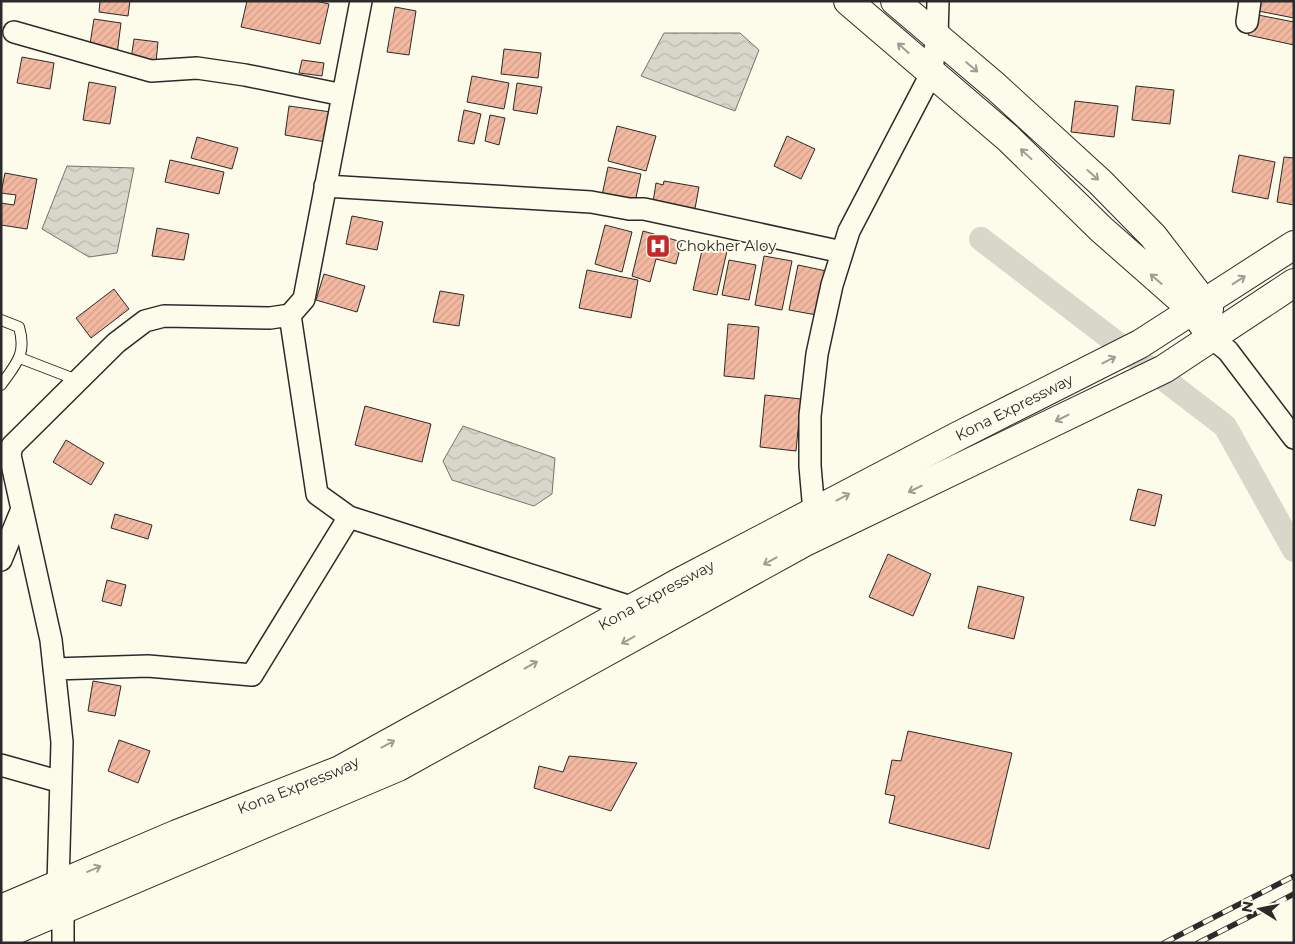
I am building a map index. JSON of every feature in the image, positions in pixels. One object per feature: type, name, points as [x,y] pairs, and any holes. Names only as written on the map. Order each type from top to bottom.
[{"type":"main road","points":[[848,1],[1008,138],[1108,235],[1199,306]]},
{"type":"main road","points":[[895,1],[1100,182],[1153,236],[1222,339]]},
{"type":"main road","name":"Kona Expressway","points":[[1,936],[61,897],[177,834],[340,770],[634,608],[814,512],[1140,344],[1294,245]]},
{"type":"main road","name":"Kona Expressway","points":[[1,909],[61,897],[398,767],[803,543],[1164,369],[1222,339],[1294,283]]},
{"type":"street","points":[[63,943],[61,897],[62,742],[54,669],[50,640],[7,444],[116,343],[145,321],[164,316],[270,318],[290,315],[304,299],[361,1]]},
{"type":"street","points":[[814,512],[810,466],[810,416],[818,354],[832,285],[849,231],[931,74],[937,37],[938,1]]},
{"type":"street","points":[[1247,22],[1250,1]]},
{"type":"street","points":[[14,32],[150,71],[197,68],[245,75],[343,95]]},
{"type":"street","points":[[325,186],[591,202],[629,209],[644,209],[842,252]]},
{"type":"street","points":[[290,315],[317,494],[349,517],[634,608]]},
{"type":"street","points":[[1222,339],[1294,438]]},
{"type":"street","points":[[1,560],[22,509]]},
{"type":"street","points":[[54,669],[148,666],[252,676],[349,517]]},
{"type":"street","points":[[1,765],[61,782]]},
{"type":"lane","points":[[1,320],[19,327],[23,340],[20,358],[1,385]]},
{"type":"lane","points":[[20,358],[78,380]]},
{"type":"water","points":[[664,33],[740,33],[759,50],[735,111],[641,76]]},
{"type":"water","points":[[67,166],[134,168],[117,253],[89,257],[42,229]]},
{"type":"water","points":[[463,426],[555,458],[552,494],[534,506],[452,480],[443,461]]},
{"type":"building","points":[[100,1],[130,1],[128,16],[99,12]]},
{"type":"building","points":[[247,1],[316,1],[329,4],[320,44],[241,27]]},
{"type":"building","points":[[1254,1],[1294,1],[1294,18],[1253,10]]},
{"type":"building","points":[[395,7],[416,11],[409,55],[387,52]]},
{"type":"building","points":[[1253,14],[1294,22],[1294,45],[1248,35]]},
{"type":"building","points":[[94,19],[121,23],[117,54],[89,50]]},
{"type":"building","points":[[134,39],[158,42],[156,62],[131,59]]},
{"type":"building","points":[[504,49],[541,53],[538,78],[501,74]]},
{"type":"building","points":[[22,57],[54,63],[50,89],[17,83]]},
{"type":"building","points":[[302,60],[324,63],[322,76],[299,73]]},
{"type":"building","points":[[472,76],[509,83],[504,109],[467,102]]},
{"type":"building","points":[[89,82],[116,87],[110,124],[83,120]]},
{"type":"building","points":[[517,83],[542,87],[537,114],[513,110]]},
{"type":"building","points":[[1136,86],[1174,90],[1170,124],[1132,120]]},
{"type":"building","points":[[1075,101],[1118,106],[1114,137],[1071,132]]},
{"type":"building","points":[[289,106],[331,112],[326,142],[285,135]]},
{"type":"building","points":[[464,110],[481,114],[474,144],[458,141]]},
{"type":"building","points":[[490,115],[505,118],[499,145],[485,141]]},
{"type":"building","points":[[617,126],[656,136],[646,171],[608,161]]},
{"type":"building","points":[[787,136],[815,149],[801,179],[774,166]]},
{"type":"building","points":[[197,137],[238,148],[232,169],[191,158]]},
{"type":"building","points":[[1239,155],[1275,162],[1268,199],[1232,192]]},
{"type":"building","points":[[1284,157],[1294,158],[1294,205],[1277,202]]},
{"type":"building","points":[[170,160],[224,172],[219,194],[165,182]]},
{"type":"building","points":[[608,167],[641,174],[634,207],[601,200]]},
{"type":"building","points":[[5,173],[37,179],[27,229],[1,225],[1,203],[14,205],[16,195],[1,193]]},
{"type":"building","points":[[664,181],[699,187],[694,214],[653,202],[656,183],[663,185]]},
{"type":"building","points":[[352,216],[383,222],[377,250],[346,244]]},
{"type":"building","points":[[605,225],[632,232],[622,272],[595,264]]},
{"type":"building","points":[[157,228],[189,234],[184,260],[152,256]]},
{"type":"building","points":[[643,231],[682,242],[676,264],[656,259],[650,282],[632,276]]},
{"type":"building","points":[[703,246],[727,251],[717,295],[693,290]]},
{"type":"building","points":[[764,256],[792,261],[782,310],[755,305]]},
{"type":"building","points":[[729,260],[756,265],[749,300],[722,295]]},
{"type":"building","points":[[798,265],[831,272],[822,316],[789,310]]},
{"type":"building","points":[[587,270],[638,280],[631,318],[579,308]]},
{"type":"building","points":[[324,274],[365,286],[357,312],[316,300]]},
{"type":"building","points":[[114,289],[129,309],[91,338],[76,318]]},
{"type":"building","points":[[440,291],[464,295],[459,326],[433,322]]},
{"type":"building","points":[[728,324],[759,327],[754,379],[724,376]]},
{"type":"building","points":[[765,395],[801,399],[796,451],[760,447]]},
{"type":"building","points":[[365,406],[431,424],[422,462],[355,445]]},
{"type":"building","points":[[66,440],[104,463],[91,485],[53,462]]},
{"type":"building","points":[[1138,489],[1162,495],[1155,526],[1130,520]]},
{"type":"building","points":[[115,514],[152,525],[148,539],[111,528]]},
{"type":"building","points":[[888,554],[931,574],[913,616],[869,597]]},
{"type":"building","points":[[107,580],[126,585],[121,606],[102,601]]},
{"type":"building","points":[[978,586],[1024,597],[1014,639],[968,628]]},
{"type":"building","points":[[93,681],[121,686],[115,716],[88,711]]},
{"type":"building","points":[[908,731],[1012,753],[989,849],[889,823],[895,796],[885,794],[892,760],[901,761]]},
{"type":"building","points":[[119,740],[150,751],[138,783],[108,771]]},
{"type":"building","points":[[569,756],[637,763],[611,811],[534,788],[539,766],[563,772]]},
{"type":"waterway","points":[[981,239],[1225,426],[1294,550]]},
{"type":"railway","points":[[1164,943],[1294,876]]},
{"type":"railway","points":[[1198,943],[1294,894]]},
{"type":"place","name":"Chokher Aloy","points":[[658,246]]}]
